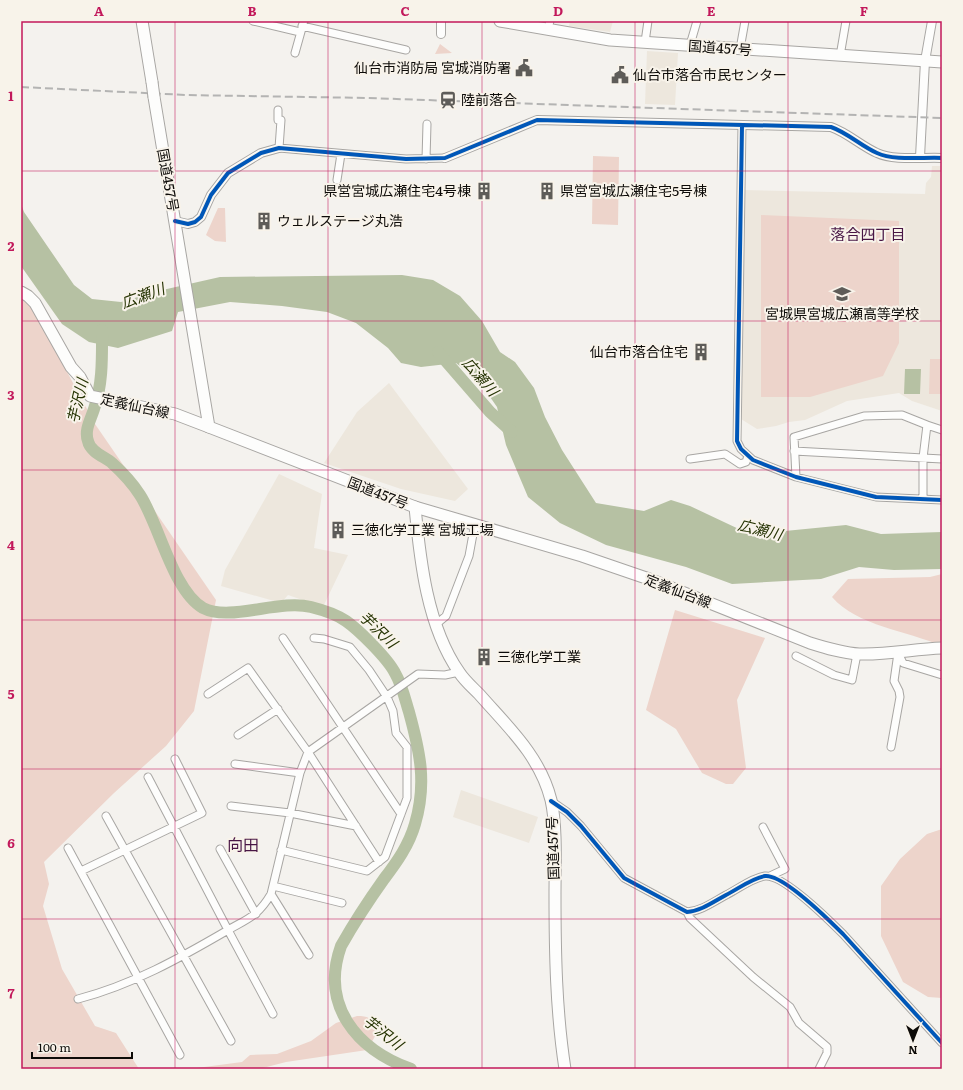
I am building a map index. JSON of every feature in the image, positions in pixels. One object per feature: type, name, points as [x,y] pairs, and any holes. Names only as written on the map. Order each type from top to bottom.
[{"type":"main road","name":"国道457号","points":[[142,21],[209,427],[415,506],[425,577],[435,625],[459,672],[525,745],[540,769],[551,801],[554,844],[555,934],[559,1033],[565,1069]]},
{"type":"main road","name":"国道457号","points":[[500,21],[549,25],[610,40],[942,62]]},
{"type":"main road","name":"定義仙台線","points":[[21,292],[35,303],[71,367],[80,377],[90,396],[175,414],[209,427]]},
{"type":"main road","name":"定義仙台線","points":[[415,506],[582,556],[652,580],[810,643],[857,654],[898,653],[942,648]]},
{"type":"street","points":[[253,21],[302,26],[406,50]]},
{"type":"street","points":[[441,21],[441,34]]},
{"type":"street","points":[[645,42],[648,21]]},
{"type":"street","points":[[690,45],[698,21]]},
{"type":"street","points":[[740,49],[745,21]]},
{"type":"street","points":[[840,56],[846,21]]},
{"type":"street","points":[[920,157],[925,61],[932,21]]},
{"type":"street","points":[[295,53],[302,26]]},
{"type":"street","points":[[278,110],[278,120],[281,120],[279,148]]},
{"type":"street","points":[[176,221],[188,224],[195,222],[201,217],[211,194],[228,174],[240,163],[261,153],[279,148],[341,154],[426,159],[445,158],[537,120],[831,127],[841,130],[877,153],[888,157],[942,158]]},
{"type":"street","points":[[426,159],[427,124]]},
{"type":"street","points":[[742,126],[737,441],[748,456],[796,477],[876,496],[942,500]]},
{"type":"street","points":[[337,180],[341,154]]},
{"type":"street","points":[[796,477],[794,437],[864,416],[902,415],[942,430]]},
{"type":"street","points":[[923,499],[923,458],[928,425]]},
{"type":"street","points":[[794,451],[942,459]]},
{"type":"street","points":[[690,459],[725,454],[740,464],[746,462],[748,456]]},
{"type":"street","points":[[435,625],[446,616],[469,556],[474,523]]},
{"type":"street","points":[[283,638],[401,814]]},
{"type":"street","points":[[281,850],[367,871],[385,857],[407,798],[407,747],[396,733],[393,711],[388,695],[350,647],[324,639],[314,638]]},
{"type":"street","points":[[898,653],[903,663],[942,675]]},
{"type":"street","points":[[890,747],[900,697],[894,680],[898,653]]},
{"type":"street","points":[[796,656],[834,675],[852,680],[857,654]]},
{"type":"street","points":[[208,694],[248,668],[308,752],[378,862]]},
{"type":"street","points":[[78,999],[139,978],[183,956],[256,914],[263,908],[274,886],[281,850],[300,773],[308,752],[418,674],[445,675],[459,672]]},
{"type":"street","points":[[238,735],[278,709]]},
{"type":"street","points":[[81,871],[124,849],[202,813],[175,759]]},
{"type":"street","points":[[235,764],[300,773]]},
{"type":"street","points":[[148,777],[273,1014]]},
{"type":"street","points":[[551,801],[567,812],[581,826],[624,878],[687,912],[698,911],[758,878],[770,876],[785,869],[763,827]]},
{"type":"street","points":[[230,806],[290,813],[356,826]]},
{"type":"street","points":[[106,816],[231,1041]]},
{"type":"street","points":[[68,848],[180,1055]]},
{"type":"street","points":[[220,849],[256,914]]},
{"type":"street","points":[[770,876],[782,881],[826,917],[942,1043]]},
{"type":"street","points":[[274,886],[342,902]]},
{"type":"street","points":[[271,894],[309,955]]},
{"type":"street","points":[[687,912],[690,918],[753,977],[790,1007],[799,1023],[827,1047],[827,1053],[819,1069]]},
{"type":"shaded area","points":[[570,21],[613,21],[610,32],[569,26]]},
{"type":"shaded area","points":[[440,44],[452,53],[435,54]]},
{"type":"shaded area","points":[[647,51],[678,53],[675,105],[645,104]]},
{"type":"shaded area","points":[[593,156],[619,157],[618,225],[592,224]]},
{"type":"shaded area","name":"宮城県宮城広瀬高等学校","points":[[932,166],[942,166],[942,411],[912,401],[899,393],[847,401],[805,420],[789,422],[776,426],[757,429],[741,419],[743,190],[925,194],[926,183],[931,177]]},
{"type":"shaded area","points":[[218,208],[225,208],[226,242],[215,241],[206,235]]},
{"type":"shaded area","points":[[761,215],[899,221],[899,343],[883,376],[810,397],[761,397]]},
{"type":"shaded area","points":[[21,286],[95,424],[216,600],[194,711],[166,746],[114,793],[44,862],[49,884],[43,906],[62,969],[95,1026],[116,1033],[139,1069],[21,1069]]},
{"type":"shaded area","points":[[930,359],[942,359],[942,394],[929,394]]},
{"type":"shaded area","points":[[389,383],[468,489],[455,501],[401,489],[324,463],[357,412]]},
{"type":"shaded area","points":[[279,474],[322,494],[314,548],[348,555],[323,607],[288,595],[281,603],[221,586],[225,570]]},
{"type":"shaded area","points":[[942,574],[942,646],[884,627],[855,615],[832,597],[848,579],[930,577]]},
{"type":"shaded area","points":[[675,610],[765,638],[737,700],[746,768],[733,784],[726,784],[702,773],[676,729],[646,710]]},
{"type":"shaded area","points":[[461,790],[538,817],[529,843],[453,817]]},
{"type":"shaded area","points":[[942,829],[942,998],[928,997],[903,982],[881,936],[881,886],[900,859],[927,834]]},
{"type":"shaded area","points":[[357,1016],[369,1018],[377,1033],[367,1050],[286,1062],[259,1069],[189,1069],[242,1062],[250,1055],[277,1054],[311,1041],[336,1023]]},
{"type":"water","points":[[21,204],[24,212],[74,285],[92,299],[121,302],[158,291],[220,277],[402,275],[433,280],[460,296],[482,321],[500,352],[515,362],[534,388],[545,417],[562,450],[596,503],[644,511],[671,500],[690,506],[760,539],[785,531],[846,525],[881,534],[942,532],[942,569],[894,570],[859,567],[821,579],[732,584],[686,567],[606,545],[560,523],[528,497],[506,445],[497,407],[479,381],[456,363],[421,367],[401,363],[388,348],[356,323],[327,312],[282,306],[230,302],[178,312],[172,331],[118,348],[89,342],[62,324],[21,266]]},
{"type":"water","points":[[905,369],[921,369],[920,394],[904,394]]},
{"type":"waterway","name":"芋沢川","points":[[102,330],[102,360],[99,390],[87,429],[89,445],[112,463],[140,495],[154,522],[167,556],[183,587],[192,599],[203,608],[214,612],[241,612],[298,605],[329,612],[352,625],[386,660],[400,682],[419,754],[421,768],[421,795],[419,809],[412,832],[402,853],[367,903],[341,946],[336,967],[335,987],[339,1006],[359,1037],[374,1050],[411,1069]]},
{"type":"waterway","name":"広瀬川","points":[[438,352],[490,412],[512,432]]},
{"type":"railway","points":[[21,87],[186,95],[368,98],[942,118]]},
{"type":"cycle path","points":[[175,221],[188,224],[195,222],[201,217],[211,195],[228,173],[261,153],[279,148],[406,159],[445,158],[537,120],[831,127],[871,150],[884,155],[900,158],[942,158]]},
{"type":"cycle path","points":[[742,126],[737,441],[741,449],[753,460],[796,477],[876,497],[942,500]]},
{"type":"cycle path","points":[[551,801],[567,812],[581,826],[624,878],[687,912],[707,906],[750,881],[760,877],[773,877],[783,882],[806,899],[843,934],[942,1043]]},
{"type":"place","name":"仙台市消防局 宮城消防署","points":[[524,68]]},
{"type":"place","name":"仙台市落合市民センター","points":[[620,75]]},
{"type":"place","name":"陸前落合","points":[[448,100]]},
{"type":"place","name":"県営宮城広瀬住宅4号棟","points":[[484,191]]},
{"type":"place","name":"県営宮城広瀬住宅5号棟","points":[[547,191]]},
{"type":"place","name":"ウェルステージ丸浩","points":[[264,221]]},
{"type":"place","name":"宮城県宮城広瀬高等学校","points":[[842,294]]},
{"type":"place","name":"仙台市落合住宅","points":[[701,352]]},
{"type":"place","name":"三徳化学工業 宮城工場","points":[[338,530]]},
{"type":"place","name":"三徳化学工業","points":[[484,657]]},
{"type":"district","name":"落合四丁目","points":[[868,235]]},
{"type":"district","name":"向田","points":[[243,845]]}]
